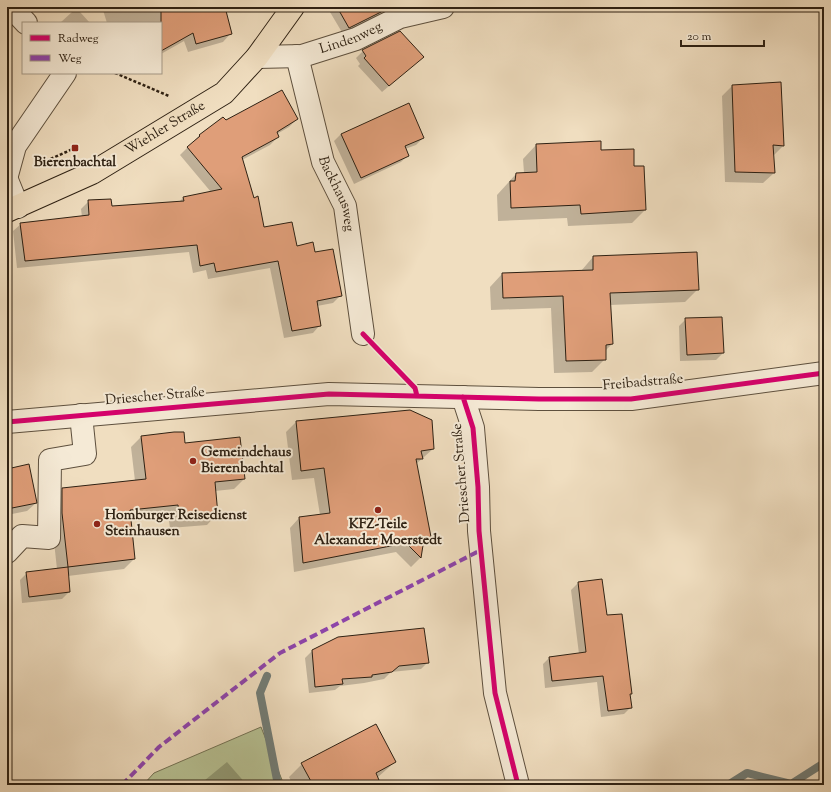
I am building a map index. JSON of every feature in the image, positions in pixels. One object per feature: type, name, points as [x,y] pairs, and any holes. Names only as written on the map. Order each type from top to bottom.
[{"type":"main road","name":"Wiehler Straße","points":[[12,209],[92,173],[195,112],[224,93],[257,57],[293,7]]},
{"type":"street","points":[[11,7],[25,22]]},
{"type":"street","name":"Lindenweg","points":[[257,57],[297,56],[356,39],[400,17],[442,7]]},
{"type":"street","name":"Backhausweg","points":[[297,56],[323,162],[345,206],[363,334]]},
{"type":"street","points":[[7,175],[15,146],[64,74]]},
{"type":"street","points":[[7,180],[12,209]]},
{"type":"street","name":"Freibadstraße","points":[[463,397],[631,399],[824,373]]},
{"type":"street","name":"Driescher Straße","points":[[7,422],[329,394],[463,397],[473,428],[478,487],[479,531],[495,693],[518,785]]},
{"type":"street","points":[[7,552],[22,536],[49,538],[50,460],[85,454],[81,415]]},
{"type":"path","points":[[117,74],[168,96],[195,112]]},
{"type":"path","points":[[34,166],[75,148]]},
{"type":"green space","points":[[261,727],[284,785],[143,785],[154,773]]},
{"type":"building","points":[[161,7],[225,7],[232,34],[196,44],[193,33],[162,50]]},
{"type":"building","points":[[337,7],[379,7],[383,11],[349,28]]},
{"type":"building","points":[[400,31],[424,57],[389,86],[364,58],[366,56],[362,50]]},
{"type":"building","points":[[781,82],[784,146],[773,145],[775,173],[735,172],[732,85]]},
{"type":"building","points":[[282,90],[298,119],[277,132],[279,137],[242,157],[254,198],[258,196],[264,227],[292,222],[297,246],[313,242],[315,252],[333,249],[342,296],[317,301],[321,326],[292,331],[278,261],[216,272],[214,263],[200,266],[197,245],[25,261],[20,223],[89,215],[88,200],[111,199],[112,206],[184,201],[183,197],[222,189],[187,147],[200,136],[199,135],[223,117],[226,120]]},
{"type":"building","points":[[409,103],[424,138],[405,146],[409,156],[361,178],[341,134]]},
{"type":"building","points":[[601,141],[601,150],[634,149],[634,166],[644,166],[646,210],[581,214],[580,205],[511,208],[510,181],[515,181],[516,173],[537,172],[536,144]]},
{"type":"building","points":[[697,252],[699,290],[610,293],[613,344],[606,345],[606,360],[566,361],[563,296],[503,298],[502,273],[593,270],[593,256]]},
{"type":"building","points":[[722,317],[724,353],[687,355],[685,318]]},
{"type":"building","points":[[410,410],[432,420],[434,449],[421,451],[423,459],[416,459],[431,537],[424,539],[421,558],[406,543],[303,563],[299,517],[330,513],[324,468],[301,471],[296,421]]},
{"type":"building","points":[[184,432],[185,443],[240,437],[245,479],[215,482],[218,515],[180,519],[178,505],[130,510],[135,559],[68,567],[62,513],[62,488],[146,479],[141,436]]},
{"type":"building","points":[[29,464],[37,503],[7,509],[7,469]]},
{"type":"building","points":[[68,567],[70,592],[29,597],[26,572]]},
{"type":"building","points":[[602,579],[607,615],[622,614],[632,694],[630,694],[632,708],[608,711],[603,676],[552,681],[549,657],[586,652],[578,582]]},
{"type":"building","points":[[424,628],[429,663],[399,666],[392,672],[372,675],[372,677],[342,679],[343,684],[315,687],[312,650],[338,637]]},
{"type":"building","points":[[376,724],[396,762],[376,773],[381,785],[313,785],[301,763]]},
{"type":"waterway","points":[[267,676],[260,693],[278,785]]},
{"type":"waterway","points":[[728,785],[747,773],[791,784],[824,763]]},
{"type":"marked path","points":[[122,785],[159,747],[280,653],[481,550]]},
{"type":"cycle path","points":[[363,334],[415,388],[417,396]]},
{"type":"cycle path","points":[[7,422],[329,394],[539,399],[631,399],[824,373]]},
{"type":"cycle path","points":[[463,397],[473,428],[478,487],[479,531],[495,693],[518,785]]},
{"type":"place","name":"Bierenbachtal","points":[[75,148]]},
{"type":"place","name":"Gemeindehaus Bierenbachtal","points":[[193,461]]},
{"type":"place","name":"KFZ-Teile Alexander Moerstedt","points":[[378,510]]},
{"type":"place","name":"Homburger Reisedienst Steinhausen","points":[[97,524]]}]
